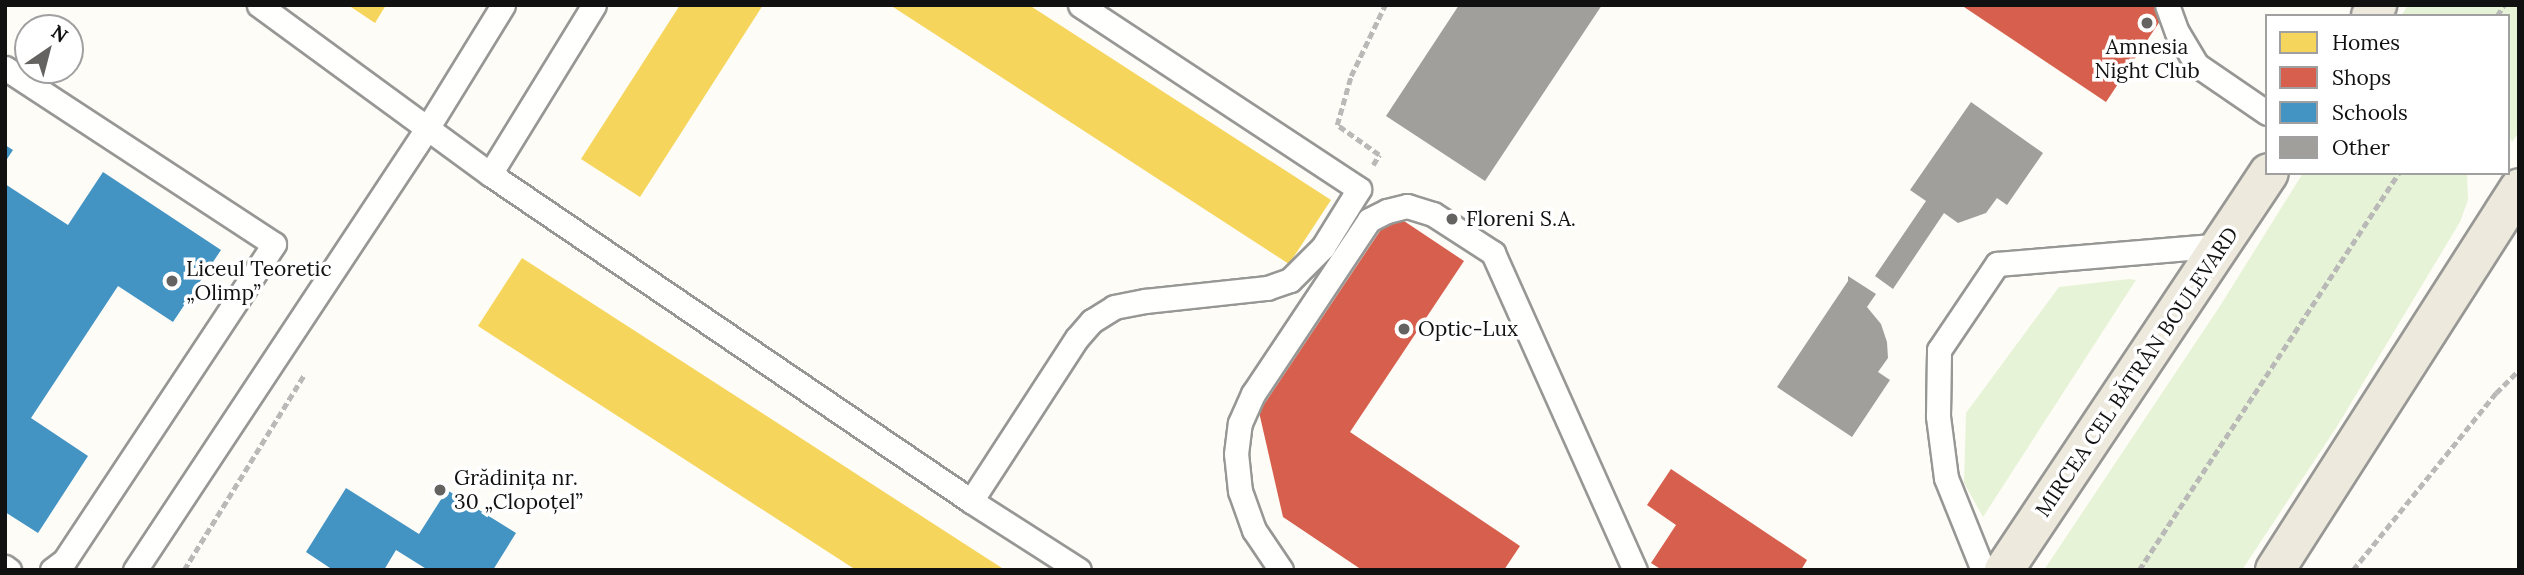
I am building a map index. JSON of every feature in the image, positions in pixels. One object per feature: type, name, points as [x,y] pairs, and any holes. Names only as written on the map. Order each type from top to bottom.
[{"type":"main road","name":"MIRCEA CEL BĂTRÂN BOULEVARD","points":[[2004,570],[2268,175]]},
{"type":"main road","points":[[2274,570],[2510,201],[2497,175]]},
{"type":"lane","points":[[259,5],[491,174],[971,501],[1079,570]]},
{"type":"lane","points":[[135,570],[428,127],[503,5]]},
{"type":"lane","points":[[491,174],[594,5]]},
{"type":"lane","points":[[971,501],[1077,338],[1092,321],[1114,307],[1145,301],[1267,288],[1290,281],[1323,247],[1359,189],[1080,5]]},
{"type":"lane","points":[[2166,5],[2177,32],[2197,65],[2265,112]]},
{"type":"lane","points":[[5,68],[274,244],[64,561],[52,570]]},
{"type":"lane","points":[[1280,570],[1254,530],[1240,491],[1236,454],[1240,423],[1253,394],[1369,220],[1387,211],[1407,206],[1433,214],[1493,253],[1635,570]]},
{"type":"lane","points":[[1983,570],[1946,478],[1938,416],[1938,350],[1997,264],[2221,246]]},
{"type":"path","points":[[1359,189],[1379,155],[1337,125],[1352,76],[1385,5]]},
{"type":"path","points":[[2138,570],[2398,175]]},
{"type":"path","points":[[2353,570],[2497,393],[2519,370]]},
{"type":"green space","points":[[2408,5],[2519,5],[2519,132],[2512,142],[2510,14],[2402,14]]},
{"type":"green space","points":[[2302,175],[2467,175],[2468,200],[2460,222],[2336,428],[2242,570],[2044,570],[2220,306]]},
{"type":"green space","points":[[2136,280],[1983,517],[1964,483],[1966,413],[2059,287]]},
{"type":"building: Homes","points":[[348,5],[386,5],[375,23]]},
{"type":"building: Homes","points":[[680,5],[763,5],[640,197],[581,159]]},
{"type":"building: Homes","points":[[890,5],[1029,5],[1331,200],[1289,264]]},
{"type":"building: Homes","points":[[522,258],[1005,570],[856,570],[478,326]]},
{"type":"building: Shops","points":[[1961,5],[2156,5],[2166,12],[2106,102]]},
{"type":"building: Shops","points":[[1392,213],[1464,261],[1350,432],[1520,546],[1504,570],[1362,570],[1283,517],[1259,412]]},
{"type":"building: Shops","points":[[1671,469],[1807,560],[1801,570],[1662,570],[1651,563],[1676,525],[1647,505]]},
{"type":"building: Schools","points":[[5,145],[13,150],[5,162]]},
{"type":"building: Schools","points":[[103,172],[221,250],[173,322],[118,286],[31,418],[88,456],[38,533],[5,512],[5,184],[68,225]]},
{"type":"building: Schools","points":[[346,488],[419,534],[447,490],[516,533],[493,570],[428,570],[396,550],[384,570],[333,570],[306,552]]},
{"type":"building: Other","points":[[1459,5],[1602,5],[1485,181],[1386,116]]},
{"type":"building: Other","points":[[1971,102],[2043,153],[2007,205],[1997,198],[1986,213],[1958,223],[1944,213],[1893,289],[1875,276],[1926,201],[1910,190]]},
{"type":"building: Other","points":[[1848,276],[1876,294],[1867,307],[1881,324],[1887,342],[1888,358],[1878,372],[1890,380],[1852,437],[1777,387],[1848,281]]},
{"type":"place","name":"Amnesia Night Club","points":[[2147,23]]},
{"type":"place","name":"Floreni S.A.","points":[[1452,219]]},
{"type":"place","name":"Liceul Teoretic „Olimp”","points":[[172,281]]},
{"type":"place","name":"Optic-Lux","points":[[1404,329]]},
{"type":"place","name":"Grădinița nr. 30 „Clopoțel”","points":[[440,490]]}]
